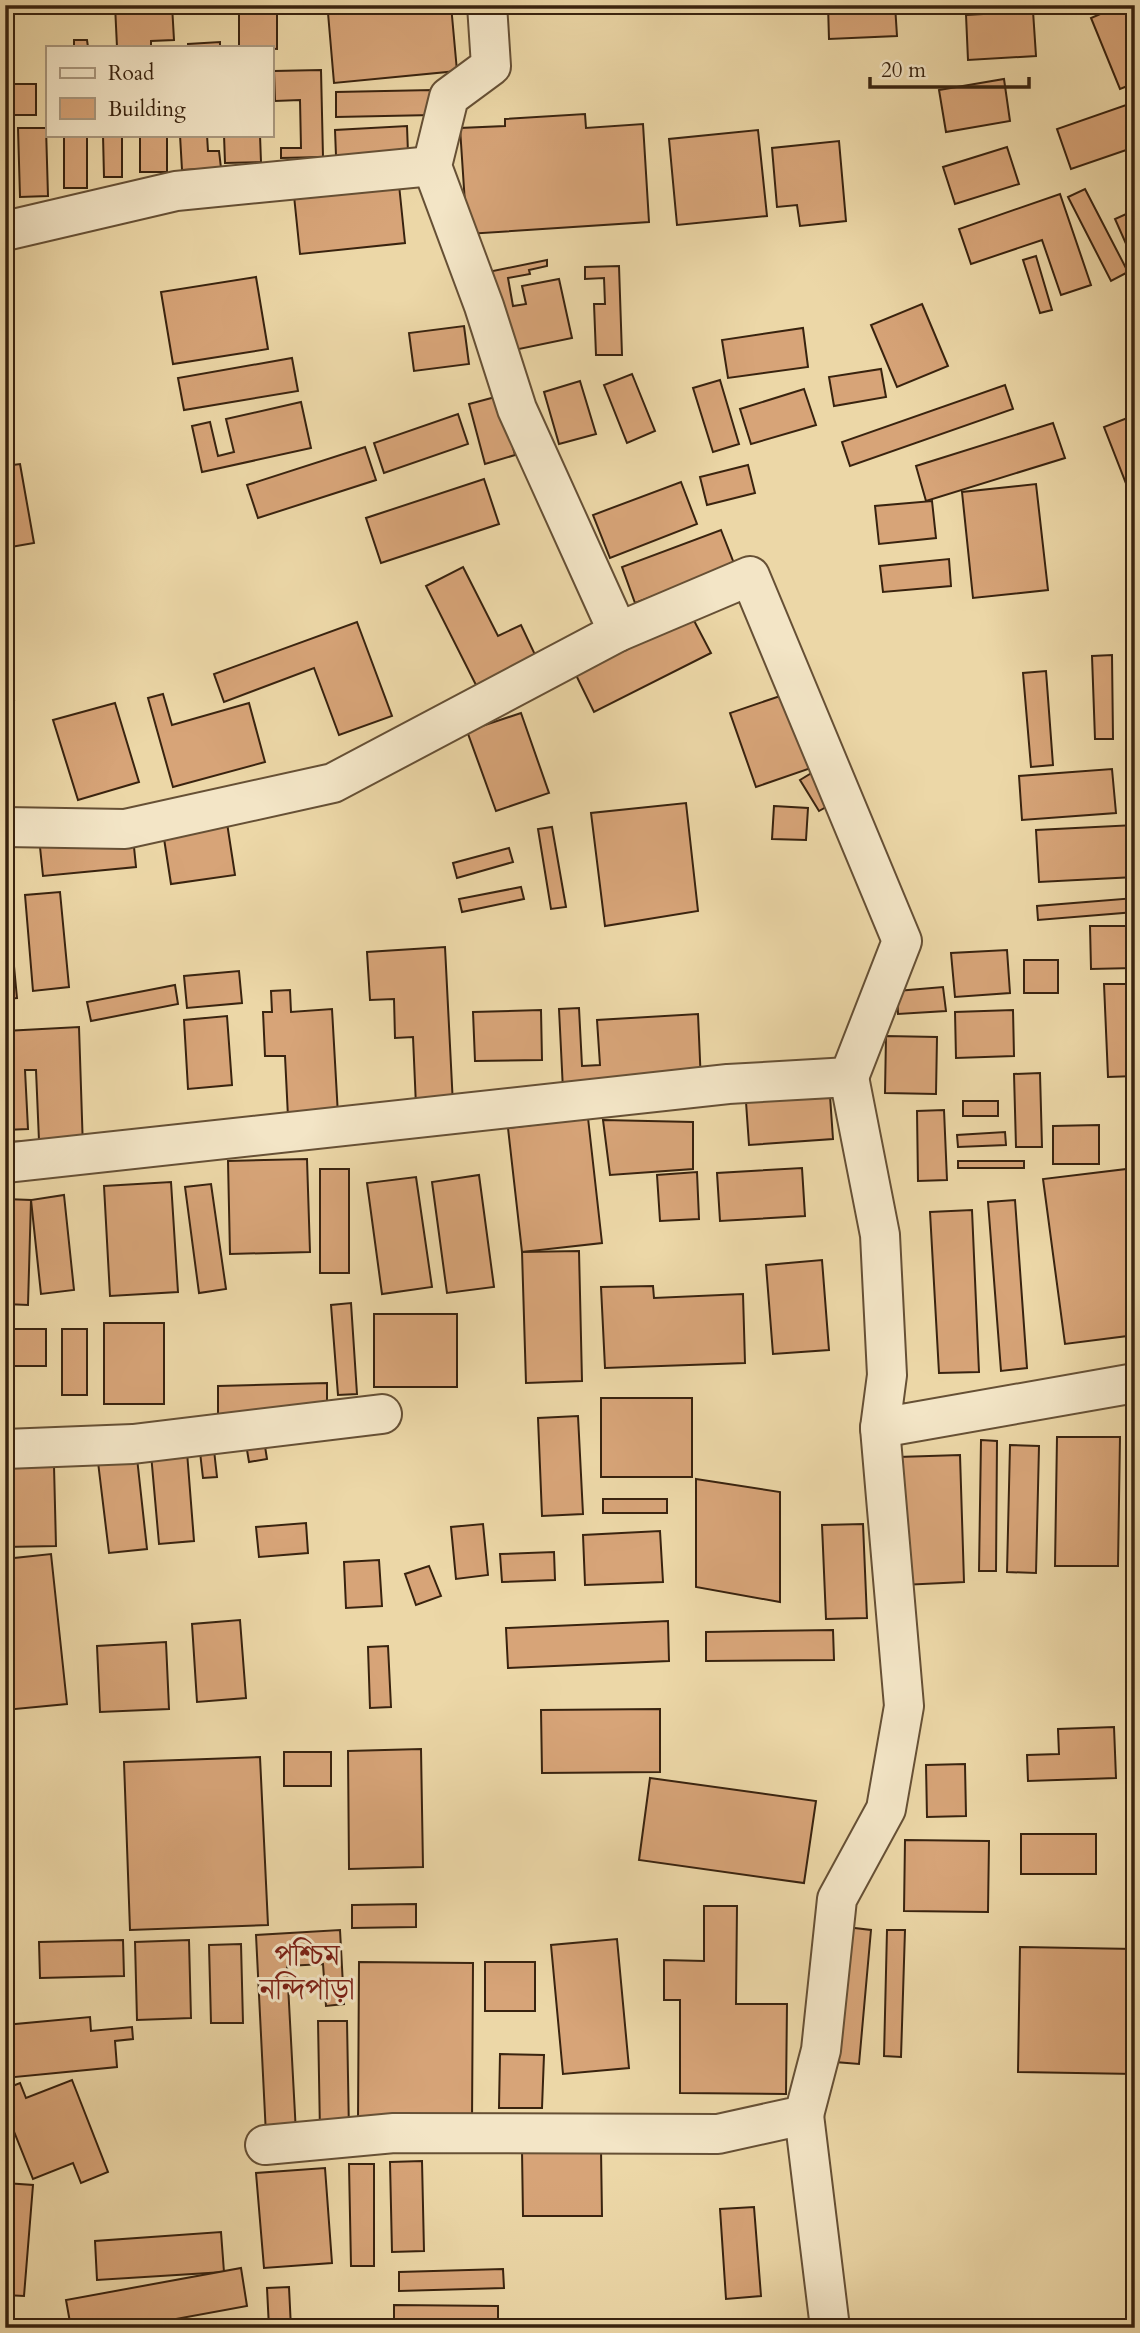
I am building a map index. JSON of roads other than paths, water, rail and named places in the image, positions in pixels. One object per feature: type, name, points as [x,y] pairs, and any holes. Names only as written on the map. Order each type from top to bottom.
[{"type":"street","points":[[487,5],[491,66],[449,97],[432,166],[484,306],[517,409],[618,632]]},
{"type":"street","points":[[5,231],[176,191],[432,166]]},
{"type":"street","points":[[5,827],[125,829],[333,783],[618,632],[750,576],[902,941],[849,1077],[880,1235],[887,1375],[880,1428],[904,1706],[886,1809],[837,1899],[821,2050],[804,2115],[830,2328]]},
{"type":"street","points":[[5,1163],[728,1084],[849,1077]]},
{"type":"street","points":[[880,1428],[1135,1382]]},
{"type":"street","points":[[5,1448],[133,1444],[382,1414]]},
{"type":"street","points":[[265,2145],[394,2133],[718,2134],[804,2115]]},
{"type":"district","name":"পশ্চিম নন্দিপাড়া","points":[[307,1972]]}]
